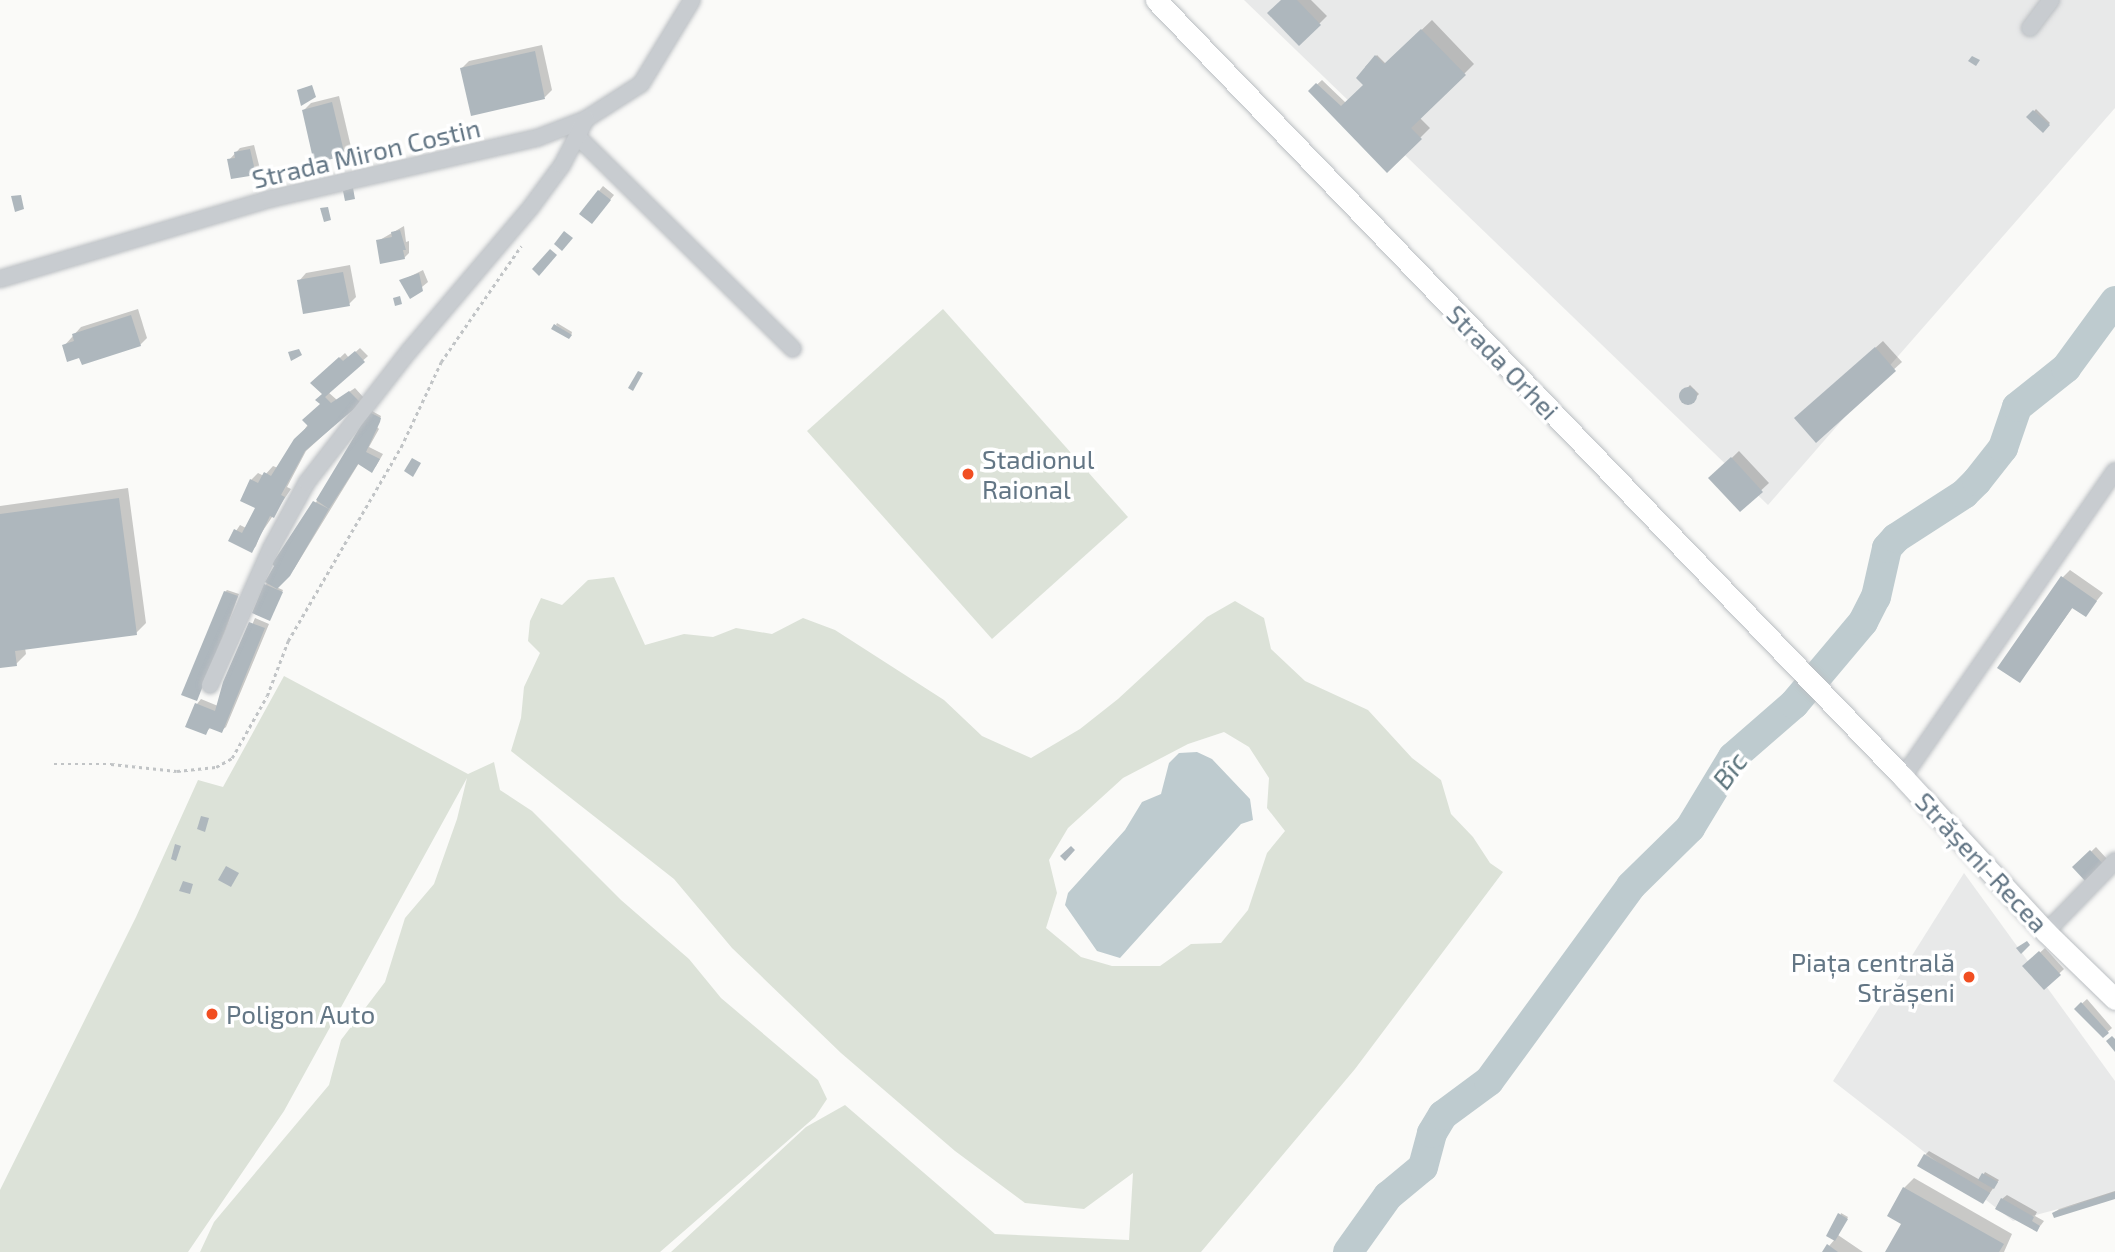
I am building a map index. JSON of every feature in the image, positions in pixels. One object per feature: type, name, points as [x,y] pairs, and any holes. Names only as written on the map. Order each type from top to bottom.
[{"type":"main road","name":"Strada Orhei","points":[[1156,0],[1850,725]]},
{"type":"main road","name":"Strășeni-Recea","points":[[1850,725],[1903,777],[2046,932],[2115,999]]},
{"type":"street","name":"Strada Miron Costin","points":[[0,279],[270,199],[537,138],[586,118],[641,84],[692,0]]},
{"type":"street","points":[[2031,28],[2051,0]]},
{"type":"street","points":[[211,685],[271,548],[307,482],[409,351],[531,207],[562,165],[586,118]]},
{"type":"street","points":[[577,136],[793,349]]},
{"type":"street","points":[[1903,777],[2115,471]]},
{"type":"street","points":[[2046,932],[2115,861]]},
{"type":"path","points":[[54,764],[111,764],[177,771],[216,767],[232,758],[267,696],[288,641],[401,447],[440,362],[526,239]]},
{"type":"shaded area","points":[[1244,0],[2115,0],[2115,108],[1768,505]]},
{"type":"shaded area","name":"Stadionul Raional","points":[[943,309],[1128,517],[992,639],[807,431]]},
{"type":"shaded area","points":[[614,577],[645,645],[684,634],[713,637],[736,628],[772,634],[803,618],[835,630],[944,700],[982,736],[1031,758],[1080,729],[1118,699],[1207,617],[1235,601],[1264,618],[1271,649],[1305,681],[1368,710],[1412,758],[1441,780],[1451,814],[1473,837],[1490,863],[1503,872],[1355,1069],[1201,1252],[671,1252],[806,1127],[845,1105],[995,1234],[1129,1240],[1133,1173],[1084,1209],[1025,1203],[955,1151],[841,1053],[732,948],[674,879],[511,751],[521,718],[524,687],[540,653],[528,641],[530,621],[541,598],[562,605],[588,580]],"holes":[[[1224,732],[1249,747],[1269,778],[1267,808],[1285,831],[1267,853],[1248,910],[1221,943],[1191,944],[1160,966],[1112,966],[1081,957],[1046,928],[1057,893],[1049,860],[1068,828],[1123,778],[1188,744]]]},
{"type":"shaded area","points":[[284,676],[468,774],[494,762],[500,790],[532,811],[621,900],[689,959],[721,998],[818,1080],[827,1099],[815,1117],[660,1252],[200,1252],[214,1222],[329,1085],[341,1040],[385,982],[405,918],[434,884],[457,819],[467,778],[284,1111],[188,1252],[0,1252],[0,1190],[136,917],[198,780],[223,787]]},
{"type":"shaded area","points":[[1197,752],[1212,759],[1250,799],[1253,820],[1241,824],[1120,958],[1097,951],[1065,905],[1068,893],[1125,830],[1142,802],[1161,794],[1169,763],[1179,753]]},
{"type":"shaded area","name":"Piața centrală Strășeni","points":[[1964,873],[2115,1081],[2115,1194],[2013,1221],[1833,1081]]},
{"type":"building","points":[[1281,0],[1297,0],[1321,25],[1299,46],[1267,13]]},
{"type":"building","points":[[1421,29],[1466,75],[1411,128],[1422,139],[1387,173],[1308,91],[1316,83],[1341,106],[1363,85],[1356,78],[1375,55],[1384,64]]},
{"type":"building","points":[[535,51],[545,99],[471,116],[460,68]]},
{"type":"building","points":[[1972,56],[1980,60],[1976,66],[1968,61]]},
{"type":"building","points":[[312,85],[316,97],[301,106],[297,90]]},
{"type":"building","points":[[332,102],[345,156],[314,163],[302,110]]},
{"type":"building","points":[[2033,110],[2050,125],[2043,133],[2026,117]]},
{"type":"building","points":[[250,149],[256,175],[231,179],[227,159],[235,158],[234,152]]},
{"type":"building","points":[[353,188],[355,199],[345,201],[343,191]]},
{"type":"building","points":[[598,190],[611,200],[592,224],[579,214]]},
{"type":"building","points":[[21,195],[24,209],[15,212],[11,196]]},
{"type":"building","points":[[328,207],[331,220],[324,222],[320,208]]},
{"type":"building","points":[[400,230],[406,250],[403,250],[405,259],[380,264],[376,240],[392,237],[391,232]]},
{"type":"building","points":[[564,231],[573,238],[562,251],[554,244]]},
{"type":"building","points":[[550,249],[557,255],[539,276],[532,269]]},
{"type":"building","points":[[343,272],[350,306],[303,314],[297,280]]},
{"type":"building","points":[[419,273],[423,291],[410,299],[399,280]]},
{"type":"building","points":[[400,296],[402,304],[395,306],[393,298]]},
{"type":"building","points":[[131,315],[141,346],[82,365],[79,358],[67,362],[62,345],[74,341],[72,334]]},
{"type":"building","points":[[554,324],[572,335],[569,339],[551,329]]},
{"type":"building","points":[[1875,347],[1896,371],[1816,443],[1794,418]]},
{"type":"building","points":[[299,349],[302,355],[291,361],[288,352]]},
{"type":"building","points":[[355,351],[365,362],[325,397],[331,403],[349,391],[361,403],[305,451],[281,495],[285,497],[274,518],[270,516],[252,553],[228,541],[234,529],[242,533],[255,508],[240,501],[250,479],[258,483],[264,472],[271,476],[294,439],[308,426],[302,420],[320,404],[315,400],[322,394],[310,383],[339,357],[343,361]]},
{"type":"building","points":[[638,371],[643,373],[633,391],[628,388]]},
{"type":"building","points":[[1688,387],[1694,390],[1697,396],[1694,402],[1688,405],[1682,402],[1679,396],[1682,390]]},
{"type":"building","points":[[369,412],[381,418],[366,452],[380,459],[372,473],[358,464],[329,509],[316,500]]},
{"type":"building","points":[[1731,457],[1763,492],[1740,512],[1708,478]]},
{"type":"building","points":[[412,458],[421,463],[413,477],[404,471]]},
{"type":"building","points":[[119,498],[137,635],[15,651],[17,666],[0,668],[0,514]]},
{"type":"building","points":[[313,501],[329,509],[290,576],[277,589],[265,582],[274,566],[272,564]]},
{"type":"building","points":[[2061,576],[2097,601],[2086,617],[2072,608],[2020,683],[1997,668]]},
{"type":"building","points":[[264,584],[283,592],[270,621],[252,613]]},
{"type":"building","points":[[224,591],[238,596],[197,701],[181,695]]},
{"type":"building","points":[[249,622],[265,628],[222,733],[209,728],[206,735],[185,727],[195,703],[215,711],[223,682]]},
{"type":"building","points":[[201,816],[209,818],[205,832],[197,829]]},
{"type":"building","points":[[175,844],[181,846],[176,861],[171,859]]},
{"type":"building","points":[[1071,846],[1075,850],[1065,861],[1060,856]]},
{"type":"building","points":[[2090,850],[2105,866],[2087,883],[2072,867]]},
{"type":"building","points":[[226,866],[239,873],[231,887],[218,880]]},
{"type":"building","points":[[183,881],[193,884],[190,894],[179,891]]},
{"type":"building","points":[[2027,941],[2030,945],[2021,954],[2016,948]]},
{"type":"building","points":[[2039,951],[2061,975],[2044,990],[2022,966]]},
{"type":"building","points":[[2081,1002],[2109,1033],[2103,1038],[2074,1009]]},
{"type":"building","points":[[2112,1036],[2115,1039],[2115,1052],[2106,1041]]},
{"type":"building","points":[[1924,1154],[1990,1193],[1983,1204],[1917,1166]]},
{"type":"building","points":[[1982,1173],[1998,1182],[1994,1189],[1978,1180]]},
{"type":"building","points":[[1903,1187],[2004,1244],[1999,1252],[1885,1252],[1901,1224],[1887,1216]]},
{"type":"building","points":[[2115,1192],[2115,1199],[2054,1218],[2052,1213],[2056,1211]]},
{"type":"building","points":[[2001,1198],[2034,1217],[2032,1221],[2040,1226],[2037,1232],[1995,1209]]},
{"type":"building","points":[[1838,1213],[1848,1219],[1835,1241],[1826,1236]]},
{"type":"building","points":[[1827,1244],[1838,1252],[1822,1252]]},
{"type":"waterway","name":"Bîc","points":[[1348,1252],[1388,1196],[1423,1167],[1432,1133],[1443,1115],[1489,1081],[1631,886],[1690,828],[1733,757],[1794,704],[1863,622],[1876,597],[1887,548],[1896,538],[1964,494],[1977,481],[2003,448],[2017,407],[2066,368],[2115,301]]},
{"type":"place","name":"Stadionul Raional","points":[[968,474]]},
{"type":"place","name":"Piața centrală Strășeni","points":[[1969,977]]},
{"type":"place","name":"Poligon Auto","points":[[212,1014]]}]
